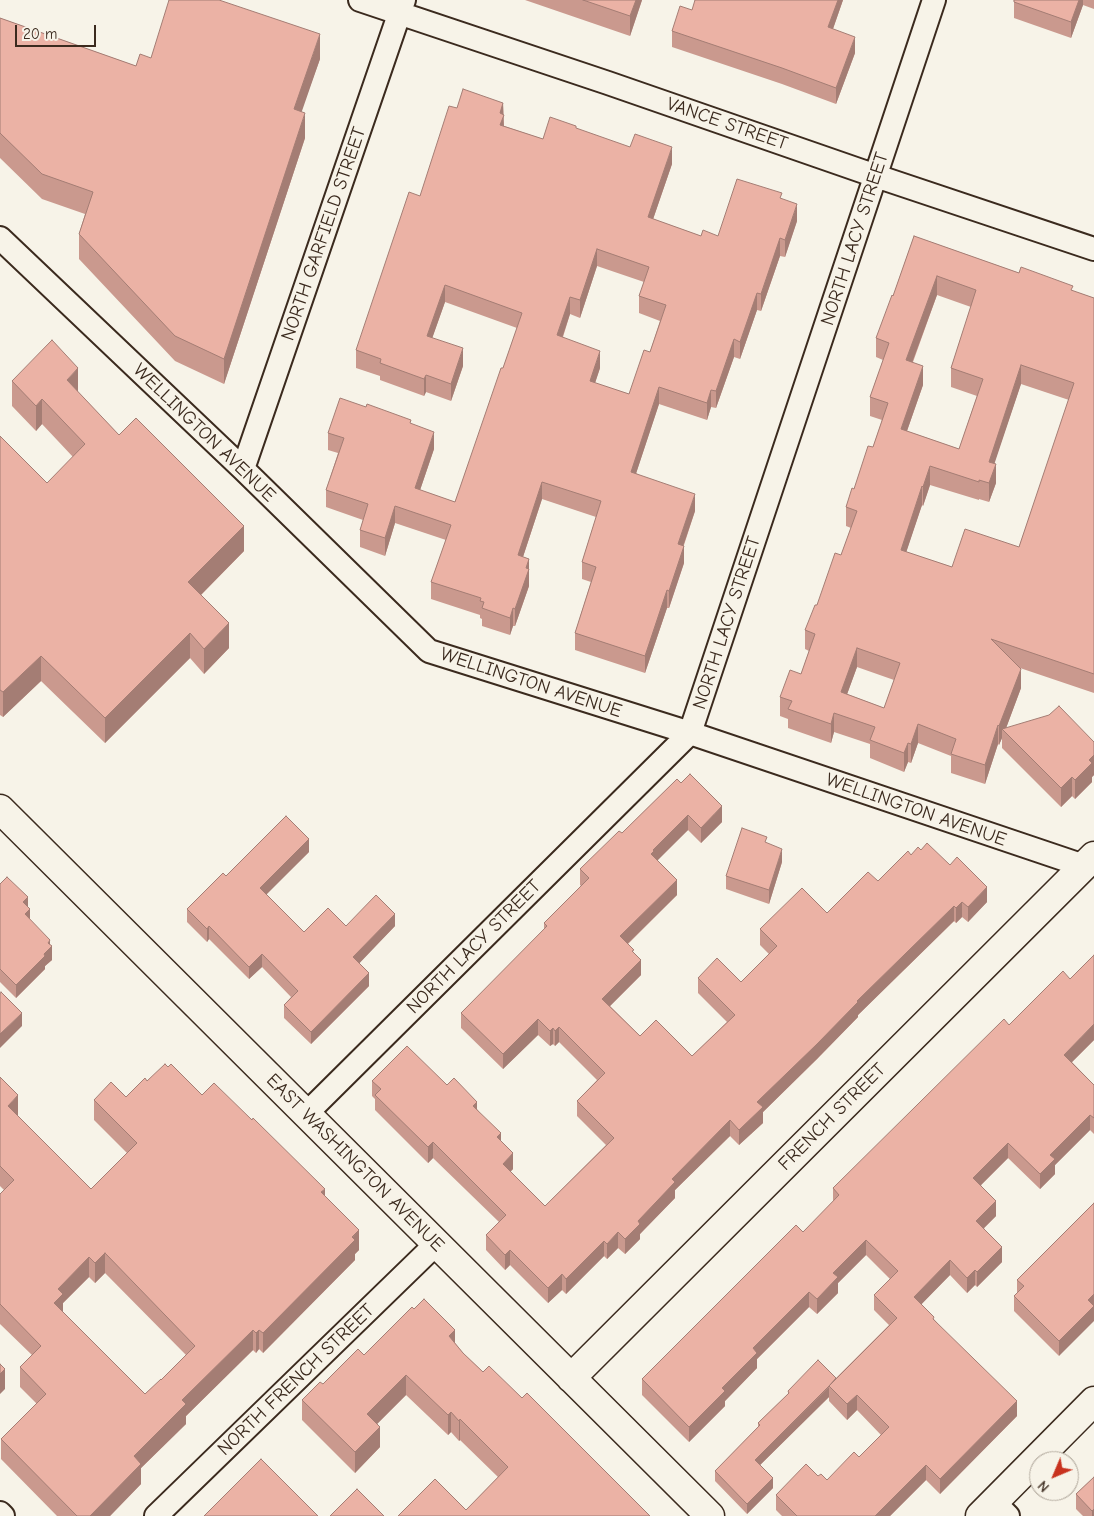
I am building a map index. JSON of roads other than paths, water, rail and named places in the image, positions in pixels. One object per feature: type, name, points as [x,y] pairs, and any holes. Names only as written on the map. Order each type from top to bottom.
[{"type":"street","name":"VANCE STREET","points":[[360,0],[402,6],[631,91],[1094,249]]},
{"type":"street","name":"NORTH LACY STREET","points":[[306,1114],[690,733],[934,0]]},
{"type":"street","name":"NORTH GARFIELD STREET","points":[[243,469],[402,6]]},
{"type":"street","name":"WELLINGTON AVENUE","points":[[0,238],[243,469],[428,650],[1089,861]]},
{"type":"street","name":"EAST WASHINGTON AVENUE","points":[[0,809],[710,1516]]},
{"type":"street","name":"FRENCH STREET","points":[[571,1378],[1089,861]]},
{"type":"street","name":"NORTH FRENCH STREET","points":[[156,1516],[436,1244]]},
{"type":"street","points":[[994,1511],[1094,1401]]},
{"type":"street","points":[[0,1512],[3,1516]]}]
